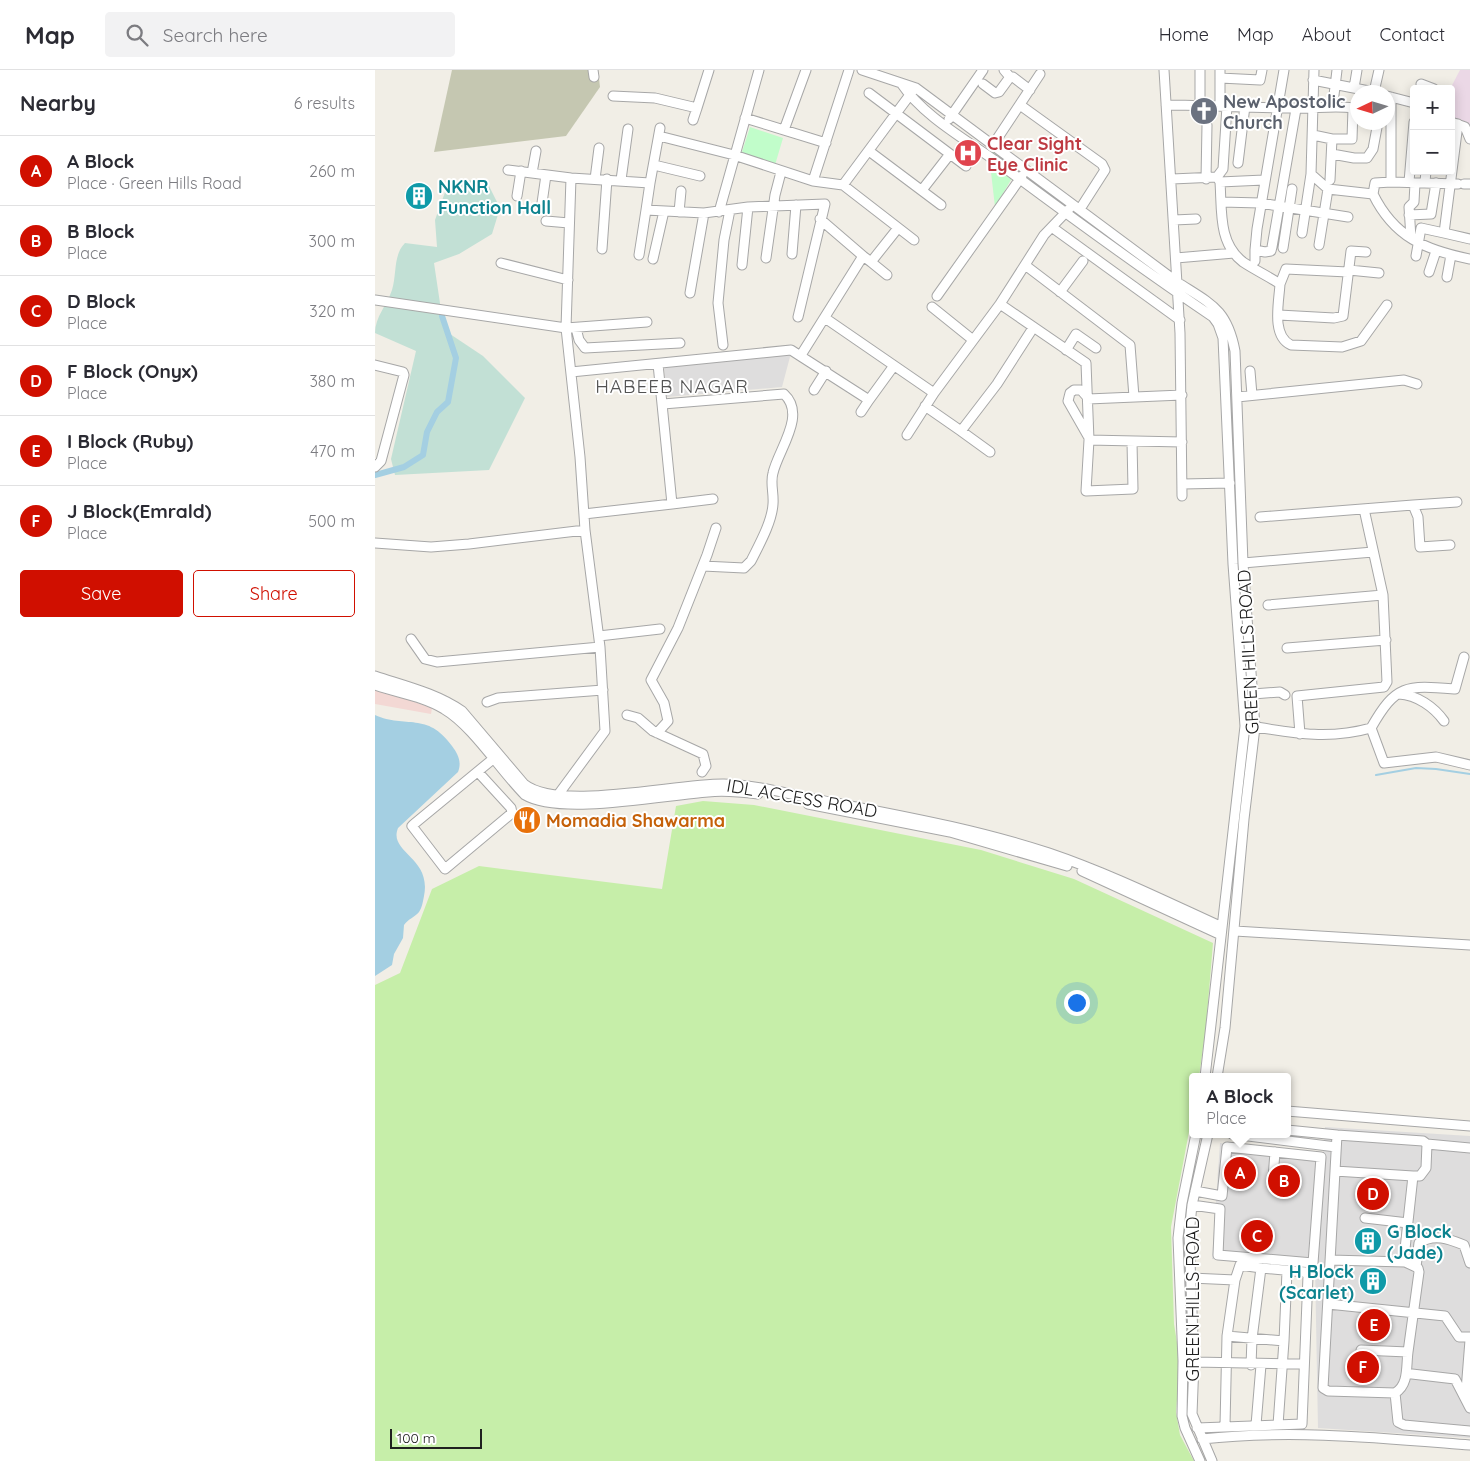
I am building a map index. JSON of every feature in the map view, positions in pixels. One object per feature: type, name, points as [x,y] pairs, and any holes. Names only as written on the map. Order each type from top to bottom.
[{"type":"street","points":[[693,120],[709,70]]},
{"type":"street","points":[[719,212],[759,70]]},
{"type":"street","points":[[784,130],[806,70]]},
{"type":"street","points":[[813,181],[849,70]]},
{"type":"street","name":"GREEN HILLS ROAD","points":[[862,70],[915,88],[1177,282],[1215,307],[1228,326],[1235,351],[1243,563],[1255,727],[1244,819],[1235,931],[1217,1073]]},
{"type":"street","points":[[983,84],[995,93],[999,92],[1010,77],[1004,70]]},
{"type":"street","points":[[1164,70],[1180,320],[1182,496]]},
{"type":"street","points":[[1200,70],[1200,105]]},
{"type":"street","points":[[1234,253],[1223,230],[1219,180],[1223,169],[1223,105],[1220,74],[1260,80],[1261,70]]},
{"type":"street","points":[[1254,264],[1263,180],[1284,70]]},
{"type":"street","points":[[1335,95],[1337,70]]},
{"type":"street","points":[[1354,85],[1357,70]]},
{"type":"street","points":[[1376,85],[1379,70]]},
{"type":"street","points":[[945,124],[981,71]]},
{"type":"street","points":[[993,145],[1040,74]]},
{"type":"street","points":[[1302,233],[1311,174],[1313,75],[1335,84],[1350,87]]},
{"type":"street","points":[[1013,77],[1030,90]]},
{"type":"street","points":[[901,83],[909,96]]},
{"type":"street","points":[[843,185],[915,88]]},
{"type":"street","points":[[869,93],[966,166]]},
{"type":"street","points":[[613,96],[655,98],[697,108]]},
{"type":"street","name":"GREEN HILLS ROAD","points":[[909,96],[1065,213],[1213,317],[1218,324],[1223,338],[1245,726],[1233,818],[1205,1073]]},
{"type":"street","points":[[1395,98],[1410,102]]},
{"type":"street","points":[[907,434],[934,393],[999,304],[1044,235],[1053,228],[1065,213],[1076,207],[1105,170],[1102,164],[1020,105]]},
{"type":"street","points":[[1166,105],[1312,107],[1333,110],[1353,108],[1352,139],[1332,139],[1313,135]]},
{"type":"street","points":[[1238,164],[1245,106]]},
{"type":"street","points":[[1255,250],[1271,251],[1296,108]]},
{"type":"street","points":[[745,118],[826,143]]},
{"type":"street","points":[[1444,233],[1461,184],[1455,123],[1465,127],[1470,139]]},
{"type":"street","points":[[1206,179],[1207,125]]},
{"type":"street","points":[[621,180],[628,129]]},
{"type":"street","points":[[1332,154],[1367,158],[1373,149],[1377,130]]},
{"type":"street","points":[[1389,130],[1391,182]]},
{"type":"street","points":[[1414,130],[1416,183],[1414,202],[1409,206],[1409,215],[1416,256]]},
{"type":"street","points":[[639,255],[660,132],[781,172],[813,181],[843,185],[914,240]]},
{"type":"street","points":[[1319,245],[1329,184],[1332,139]]},
{"type":"street","points":[[595,179],[599,148]]},
{"type":"street","points":[[532,173],[536,151]]},
{"type":"street","points":[[869,151],[941,204]]},
{"type":"street","points":[[922,190],[950,154]]},
{"type":"street","points":[[654,165],[700,176]]},
{"type":"street","points":[[508,170],[571,178],[650,183]]},
{"type":"street","points":[[937,296],[1027,170]]},
{"type":"street","points":[[517,196],[521,172]]},
{"type":"street","points":[[766,258],[773,207],[781,172]]},
{"type":"street","points":[[542,203],[546,174]]},
{"type":"street","points":[[1311,174],[1329,184],[1373,194]]},
{"type":"street","points":[[1416,183],[1423,175]]},
{"type":"street","points":[[555,799],[605,731],[599,636],[585,530],[566,328],[571,178]]},
{"type":"street","points":[[602,249],[607,179]]},
{"type":"street","points":[[1171,179],[1263,180]]},
{"type":"street","points":[[1461,184],[1375,183],[1373,194],[1385,216],[1414,241],[1436,251],[1470,259]]},
{"type":"street","points":[[1409,215],[1431,214],[1436,183]]},
{"type":"street","points":[[1283,248],[1292,189]]},
{"type":"street","points":[[679,212],[681,191]]},
{"type":"street","points":[[1222,202],[1260,203],[1348,217]]},
{"type":"street","points":[[646,210],[704,213],[748,207],[825,204],[798,317]]},
{"type":"street","points":[[792,254],[796,205]]},
{"type":"street","points":[[741,265],[748,207]]},
{"type":"street","points":[[723,346],[719,303],[724,240],[729,210]]},
{"type":"street","points":[[653,259],[664,211]]},
{"type":"street","points":[[691,292],[704,213]]},
{"type":"street","points":[[820,219],[887,275]]},
{"type":"street","points":[[1174,220],[1195,219]]},
{"type":"street","points":[[545,221],[569,223]]},
{"type":"street","points":[[801,355],[867,259],[898,228]]},
{"type":"street","points":[[1053,228],[1180,320]]},
{"type":"street","points":[[1414,241],[1421,228],[1470,239]]},
{"type":"street","points":[[1279,314],[1334,318],[1343,316],[1351,251],[1366,252]]},
{"type":"street","points":[[1429,272],[1436,251]]},
{"type":"street","points":[[1176,258],[1234,253],[1254,264],[1280,284]]},
{"type":"street","points":[[1447,277],[1451,255]]},
{"type":"street","points":[[1060,292],[1083,261]]},
{"type":"street","points":[[501,262],[568,280]]},
{"type":"street","points":[[1025,265],[1130,345],[1135,397]]},
{"type":"street","points":[[1379,273],[1286,269],[1280,284],[1279,333],[1286,343],[1291,345],[1347,346],[1361,341],[1365,337],[1387,305]]},
{"type":"street","points":[[375,300],[566,328],[647,322]]},
{"type":"street","points":[[999,304],[1086,363],[1089,440],[1085,491],[1133,489],[1132,442]]},
{"type":"street","points":[[932,307],[973,340]]},
{"type":"street","points":[[825,318],[893,367],[934,393]]},
{"type":"street","points":[[576,328],[579,340],[585,348],[680,343]]},
{"type":"street","points":[[961,431],[997,384],[1033,328]]},
{"type":"street","points":[[1075,354],[1078,334],[1096,348]]},
{"type":"street","points":[[571,372],[791,350],[869,400]]},
{"type":"street","points":[[659,364],[672,504]]},
{"type":"street","points":[[375,365],[403,372],[405,375],[381,462],[375,468]]},
{"type":"street","points":[[861,412],[893,367]]},
{"type":"street","points":[[814,390],[826,371]]},
{"type":"street","points":[[1251,371],[1253,395]]},
{"type":"street","points":[[1237,396],[1404,380],[1417,384]]},
{"type":"street","points":[[1088,399],[1081,390],[1074,390],[1070,393],[1068,401],[1089,440]]},
{"type":"street","points":[[663,404],[784,394],[791,407],[793,420],[773,471],[771,482],[773,505],[751,561],[744,568],[703,566]]},
{"type":"street","points":[[1088,399],[1182,395]]},
{"type":"street","points":[[925,406],[990,452]]},
{"type":"street","points":[[1089,440],[1182,442]]},
{"type":"street","points":[[1183,484],[1230,483]]},
{"type":"street","points":[[584,514],[713,499]]},
{"type":"street","points":[[1260,517],[1457,502]]},
{"type":"street","points":[[1413,505],[1418,517],[1421,547],[1450,545]]},
{"type":"street","points":[[1300,734],[1297,696],[1384,692],[1387,682],[1387,640],[1383,595],[1365,509]]},
{"type":"street","points":[[657,733],[668,721],[664,703],[651,680],[678,628],[716,528]]},
{"type":"street","points":[[375,543],[441,546],[585,530]]},
{"type":"street","points":[[1243,563],[1373,552]]},
{"type":"street","points":[[1268,605],[1383,595]]},
{"type":"street","points":[[599,636],[660,629]]},
{"type":"street","points":[[411,639],[425,659],[437,662],[600,647]]},
{"type":"street","points":[[1287,648],[1387,640]]},
{"type":"street","points":[[1245,726],[1319,736],[1354,733],[1371,728],[1385,704],[1395,694],[1412,688],[1455,689],[1464,657]]},
{"type":"street","points":[[375,676],[429,693],[449,702],[467,717],[524,784],[555,799]]},
{"type":"street","points":[[375,685],[404,693],[443,708],[461,723],[525,795],[538,802],[555,799],[626,802],[709,792],[757,794],[979,839],[1107,879],[1222,931]]},
{"type":"street","points":[[487,702],[498,698],[603,690]]},
{"type":"street","points":[[1253,694],[1280,692],[1285,695]]},
{"type":"street","points":[[1395,694],[1408,694],[1426,704],[1444,721]]},
{"type":"street","points":[[627,715],[638,718],[657,733],[703,754],[706,766],[702,772]]},
{"type":"street","points":[[1371,728],[1384,763],[1436,756],[1470,765]]},
{"type":"street","points":[[478,772],[511,808],[512,813],[445,869],[412,826],[478,772],[493,760]]},
{"type":"street","points":[[1235,931],[1470,945]]},
{"type":"street","points":[[1291,1111],[1470,1126]]},
{"type":"street","points":[[1291,1130],[1423,1140],[1427,1144],[1470,1148]]},
{"type":"street","points":[[1331,1260],[1405,1262],[1415,1267],[1419,1272],[1412,1312],[1405,1383],[1395,1393],[1328,1392],[1323,1388],[1337,1135]]},
{"type":"street","name":"GREEN HILLS ROAD","points":[[1196,1138],[1182,1203],[1178,1238],[1183,1361],[1182,1416],[1185,1428],[1200,1461]]},
{"type":"street","name":"GREEN HILLS ROAD","points":[[1207,1138],[1189,1221],[1194,1362],[1192,1414],[1212,1461]]},
{"type":"street","points":[[1284,1138],[1336,1147]]},
{"type":"street","points":[[1335,1172],[1413,1176],[1424,1173],[1427,1144]]},
{"type":"street","points":[[1227,1147],[1321,1157],[1313,1262],[1218,1255],[1222,1196],[1227,1147]]},
{"type":"street","points":[[1273,1178],[1275,1152]]},
{"type":"street","points":[[1405,1262],[1413,1176]]},
{"type":"street","points":[[1195,1191],[1222,1196]]},
{"type":"street","points":[[1192,1205],[1220,1209]]},
{"type":"street","points":[[1365,1218],[1408,1223]]},
{"type":"street","points":[[1415,1267],[1419,1243],[1426,1238],[1443,1238],[1464,1245],[1470,1263]]},
{"type":"street","points":[[1197,1428],[1225,1425],[1302,1424],[1308,1276],[1305,1272],[1239,1265],[1227,1336],[1225,1425]]},
{"type":"street","points":[[1251,1365],[1252,1339],[1261,1268]]},
{"type":"street","points":[[1278,1425],[1287,1271]]},
{"type":"street","points":[[1191,1278],[1235,1280]]},
{"type":"street","points":[[1328,1304],[1445,1316],[1459,1337],[1470,1338],[1466,1391],[1470,1395]]},
{"type":"street","points":[[1227,1336],[1283,1341]]},
{"type":"street","points":[[1361,1350],[1408,1352]]},
{"type":"street","points":[[1194,1362],[1251,1365],[1303,1364]]},
{"type":"street","points":[[1256,1426],[1261,1365]]},
{"type":"street","points":[[1413,1374],[1455,1379],[1470,1408]]},
{"type":"street","points":[[1395,1393],[1398,1422],[1404,1425],[1470,1432]]},
{"type":"street","points":[[1202,1439],[1231,1436],[1336,1435],[1470,1445]]},
{"type":"shaded area","points":[[452,70],[598,70],[600,87],[566,136],[434,152]]},
{"type":"shaded area","points":[[1460,70],[1470,70],[1470,134],[1455,124],[1455,85],[1452,85]]},
{"type":"shaded area","points":[[485,178],[500,208],[492,234],[459,254],[434,263],[444,330],[483,356],[525,398],[489,470],[395,475],[391,459],[416,351],[375,333],[377,322],[392,290],[397,259],[405,243],[437,247],[435,220],[448,184]]},
{"type":"shaded area","points":[[791,353],[782,387],[667,397],[664,367]]},
{"type":"shaded area","points":[[375,688],[432,708],[431,714],[375,704]]},
{"type":"shaded area","points":[[375,715],[386,719],[416,723],[434,728],[443,735],[454,749],[459,758],[460,765],[458,772],[398,828],[399,844],[422,872],[425,883],[424,896],[419,912],[404,925],[403,938],[394,954],[392,965],[375,976]]},
{"type":"shaded area","points":[[1325,1127],[1470,1136],[1470,1438],[1318,1428],[1315,1266]]},
{"type":"shaded area","points":[[1220,1143],[1322,1154],[1314,1266],[1212,1259]]},
{"type":"green space","points":[[750,127],[783,138],[775,165],[741,155]]},
{"type":"green space","points":[[988,146],[1019,166],[995,207]]},
{"type":"green space","points":[[703,801],[754,805],[981,850],[1074,879],[1213,943],[1206,1027],[1200,1073],[1189,1073],[1189,1132],[1171,1227],[1174,1324],[1180,1361],[1176,1412],[1180,1435],[1194,1461],[375,1461],[375,985],[400,973],[432,889],[479,866],[662,889],[676,806]]},
{"type":"waterway","points":[[375,475],[404,467],[423,455],[427,432],[437,412],[448,402],[456,358],[442,316]]},
{"type":"waterway","points":[[1376,775],[1416,768],[1470,774]]},
{"type":"place","name":"New Apostolic Church","points":[[1204,111]]},
{"type":"place","name":"Clear Sight Eye Clinic","points":[[968,153]]},
{"type":"place","name":"NKNR Function Hall","points":[[419,196]]},
{"type":"place","name":"Momadia Shawarma","points":[[527,820]]},
{"type":"place","name":"A Block","points":[[1240,1173]]},
{"type":"place","name":"B Block","points":[[1284,1181]]},
{"type":"place","name":"F Block (Onyx)","points":[[1373,1194]]},
{"type":"place","name":"D Block","points":[[1257,1236]]},
{"type":"place","name":"G Block (Jade)","points":[[1368,1241]]},
{"type":"place","name":"H Block (Scarlet)","points":[[1373,1281]]},
{"type":"place","name":"I Block (Ruby)","points":[[1374,1325]]},
{"type":"place","name":"J Block(Emrald)","points":[[1363,1367]]},
{"type":"district","name":"HABEEB NAGAR","points":[[672,386]]}]
